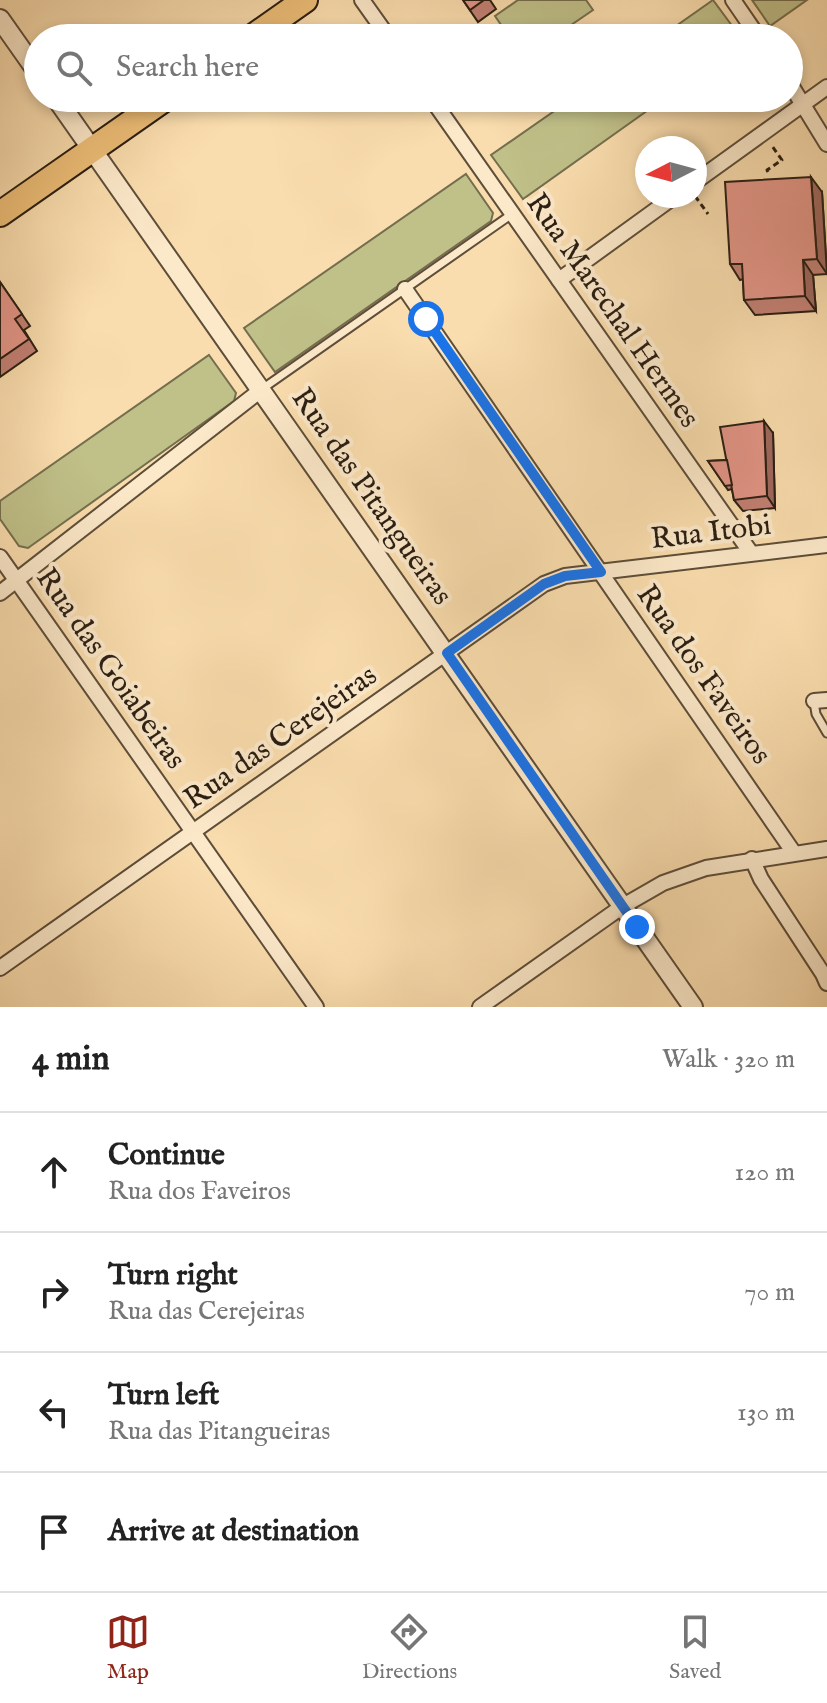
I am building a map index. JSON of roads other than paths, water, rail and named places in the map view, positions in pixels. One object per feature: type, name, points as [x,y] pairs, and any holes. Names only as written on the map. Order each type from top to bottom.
[{"type":"main road","points":[[271,24],[305,0]]},
{"type":"main road","points":[[0,214],[146,112]]},
{"type":"street","points":[[362,0],[379,24]]},
{"type":"street","points":[[733,0],[749,24]]},
{"type":"street","points":[[0,19],[24,53]]},
{"type":"street","points":[[827,87],[804,103],[827,144]]},
{"type":"street","name":"Rua das Pitangueiras","points":[[66,112],[693,1007]]},
{"type":"street","name":"Rua Marechal Hermes","points":[[441,112],[751,553]]},
{"type":"street","points":[[707,173],[792,112]]},
{"type":"street","points":[[559,280],[658,208]]},
{"type":"street","name":"Rua dos Faveiros","points":[[405,289],[794,853]]},
{"type":"street","points":[[0,593],[261,390]]},
{"type":"street","name":"Rua Itobi","points":[[601,572],[827,545]]},
{"type":"street","name":"Rua das Goiabeiras","points":[[0,557],[316,1007]]},
{"type":"street","name":"Rua das Cerejeiras","points":[[0,968],[544,584],[565,576],[601,572]]},
{"type":"street","points":[[480,1007],[623,906],[678,876],[752,859],[827,849]]},
{"type":"street","points":[[752,859],[761,879],[827,983]]},
{"type":"lane","points":[[261,390],[512,214]]},
{"type":"lane","points":[[821,700],[816,714],[827,733]]}]
